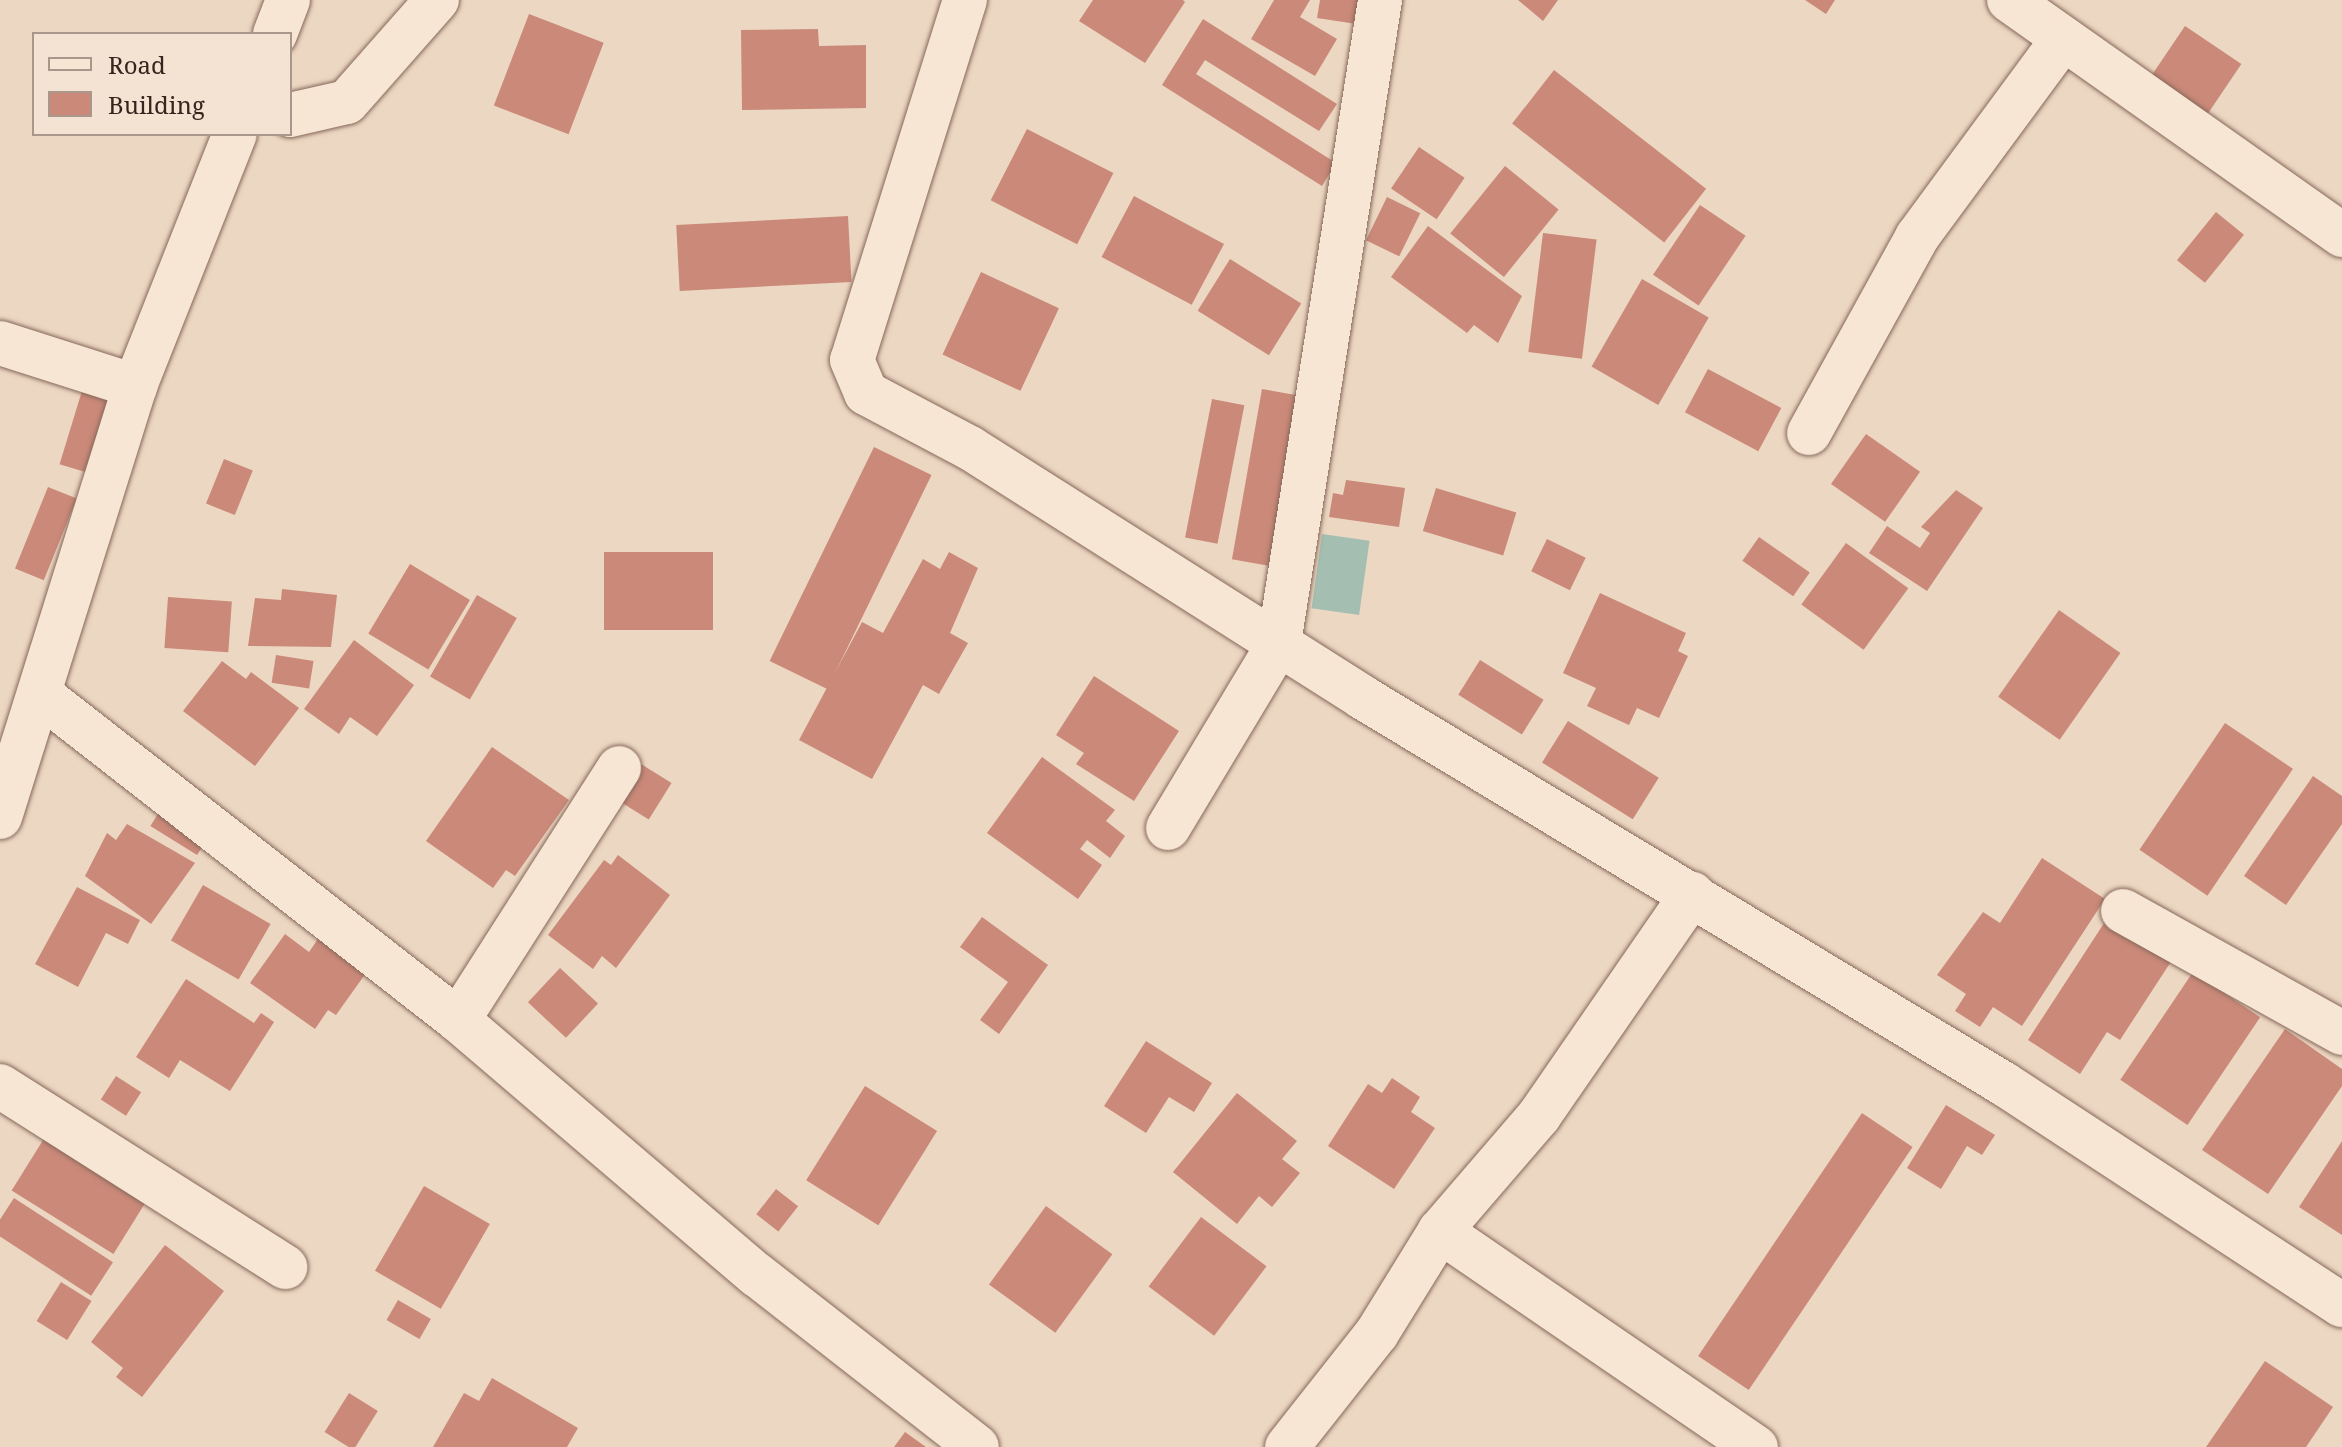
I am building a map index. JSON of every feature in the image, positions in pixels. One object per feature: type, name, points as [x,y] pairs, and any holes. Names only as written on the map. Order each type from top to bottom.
[{"type":"street","points":[[276,32],[288,0]]},
{"type":"street","points":[[292,115],[347,102],[437,0]]},
{"type":"street","points":[[965,0],[852,360],[866,393],[970,448],[1279,643],[2134,1164],[2342,1305]]},
{"type":"street","points":[[1168,828],[1279,643],[1380,0]]},
{"type":"street","points":[[2009,0],[2342,235]]},
{"type":"street","points":[[1809,433],[1917,237],[2063,39]]},
{"type":"street","points":[[0,817],[41,695],[135,386],[234,136]]},
{"type":"street","points":[[0,343],[135,386]]},
{"type":"street","points":[[41,695],[458,1020],[757,1275],[977,1447]]},
{"type":"street","points":[[458,1020],[619,768]]},
{"type":"street","points":[[1287,1447],[1377,1333],[1440,1231],[1539,1116],[1692,894]]},
{"type":"street","points":[[2123,911],[2342,1033]]},
{"type":"street","points":[[0,1086],[285,1267]]},
{"type":"street","points":[[1440,1231],[1756,1447]]},
{"type":"shaded area","points":[[1322,534],[1370,541],[1359,615],[1312,608]]},
{"type":"building","points":[[1093,0],[1185,2],[1145,63],[1079,21]]},
{"type":"building","points":[[1274,0],[1310,0],[1300,17],[1337,39],[1315,76],[1251,39]]},
{"type":"building","points":[[1320,0],[1367,0],[1363,25],[1317,18]]},
{"type":"building","points":[[1518,0],[1558,0],[1543,21]]},
{"type":"building","points":[[1805,0],[1835,0],[1826,14]]},
{"type":"building","points":[[529,14],[604,43],[569,134],[494,105]]},
{"type":"building","points":[[1203,19],[1337,104],[1319,131],[1205,60],[1196,74],[1336,163],[1322,186],[1162,85]]},
{"type":"building","points":[[2185,26],[2241,64],[2207,115],[2151,77]]},
{"type":"building","points":[[818,29],[819,46],[866,45],[866,108],[742,110],[741,30]]},
{"type":"building","points":[[1554,70],[1706,189],[1664,242],[1512,124]]},
{"type":"building","points":[[1027,129],[1113,173],[1077,244],[991,200]]},
{"type":"building","points":[[1419,147],[1465,178],[1437,219],[1391,188]]},
{"type":"building","points":[[1505,166],[1559,209],[1504,277],[1450,234]]},
{"type":"building","points":[[1134,196],[1224,244],[1192,305],[1102,257]]},
{"type":"building","points":[[1387,197],[1420,213],[1399,256],[1366,240]]},
{"type":"building","points":[[1700,205],[1746,236],[1699,305],[1653,275]]},
{"type":"building","points":[[2216,212],[2244,235],[2205,283],[2177,260]]},
{"type":"building","points":[[848,216],[851,282],[680,291],[676,225]]},
{"type":"building","points":[[1428,226],[1522,296],[1498,343],[1474,325],[1467,333],[1391,277]]},
{"type":"building","points":[[1543,233],[1597,240],[1582,359],[1528,352]]},
{"type":"building","points":[[1230,259],[1301,304],[1269,355],[1198,311]]},
{"type":"building","points":[[981,272],[1059,308],[1020,391],[943,354]]},
{"type":"building","points":[[1642,279],[1709,318],[1658,405],[1592,366]]},
{"type":"building","points":[[1708,369],[1781,408],[1758,451],[1685,412]]},
{"type":"building","points":[[85,381],[115,390],[89,473],[60,464]]},
{"type":"building","points":[[1262,389],[1301,396],[1271,566],[1232,559]]},
{"type":"building","points":[[1212,399],[1244,405],[1217,544],[1185,537]]},
{"type":"building","points":[[1866,434],[1920,472],[1885,522],[1831,484]]},
{"type":"building","points":[[874,447],[932,475],[827,689],[770,661]]},
{"type":"building","points":[[224,459],[253,471],[235,515],[206,504]]},
{"type":"building","points":[[1346,480],[1405,488],[1399,527],[1329,517],[1333,493],[1343,495]]},
{"type":"building","points":[[48,487],[77,499],[44,580],[15,569]]},
{"type":"building","points":[[1436,488],[1516,513],[1503,556],[1423,531]]},
{"type":"building","points":[[1956,490],[1983,508],[1927,591],[1869,553],[1887,526],[1920,548],[1930,533],[1921,527]]},
{"type":"building","points":[[1759,537],[1810,573],[1793,596],[1742,561]]},
{"type":"building","points":[[1547,539],[1586,558],[1570,590],[1531,571]]},
{"type":"building","points":[[1846,543],[1908,588],[1864,650],[1801,604]]},
{"type":"building","points":[[604,552],[713,552],[713,630],[604,630]]},
{"type":"building","points":[[949,552],[978,568],[950,633],[968,643],[939,694],[923,685],[872,779],[799,740],[862,622],[883,633],[923,559],[940,569]]},
{"type":"building","points":[[410,564],[470,600],[428,669],[368,633]]},
{"type":"building","points":[[282,589],[337,595],[331,647],[248,646],[255,598],[281,600]]},
{"type":"building","points":[[1600,593],[1686,633],[1678,651],[1688,656],[1659,718],[1637,708],[1629,725],[1587,706],[1596,688],[1563,673]]},
{"type":"building","points":[[477,595],[517,618],[470,699],[430,676]]},
{"type":"building","points":[[168,597],[232,601],[228,652],[164,648]]},
{"type":"building","points":[[2059,610],[2120,653],[2060,740],[1998,697]]},
{"type":"building","points":[[354,640],[414,685],[377,736],[350,717],[339,734],[304,709]]},
{"type":"building","points":[[276,655],[314,661],[309,689],[272,683]]},
{"type":"building","points":[[1480,660],[1544,700],[1522,735],[1458,695]]},
{"type":"building","points":[[222,661],[246,679],[251,672],[299,708],[255,766],[183,711]]},
{"type":"building","points":[[1094,676],[1179,731],[1134,801],[1076,764],[1084,753],[1056,735]]},
{"type":"building","points":[[1568,721],[1659,778],[1633,819],[1542,763]]},
{"type":"building","points":[[2225,723],[2293,769],[2207,896],[2139,850]]},
{"type":"building","points":[[492,747],[569,800],[515,876],[506,870],[493,888],[426,841]]},
{"type":"building","points":[[1042,757],[1115,810],[1106,821],[1125,836],[1110,858],[1087,840],[1080,849],[1102,865],[1078,899],[987,833]]},
{"type":"building","points":[[641,764],[672,783],[649,820],[618,800]]},
{"type":"building","points":[[2313,776],[2342,796],[2342,824],[2286,905],[2244,876]]},
{"type":"building","points":[[161,809],[208,838],[197,855],[150,826]]},
{"type":"building","points":[[127,824],[195,863],[151,924],[85,876],[107,833],[116,840]]},
{"type":"building","points":[[618,855],[670,895],[616,968],[602,956],[593,969],[548,935],[604,860],[611,865]]},
{"type":"building","points":[[2042,858],[2105,899],[2022,1026],[1993,1007],[1980,1027],[1955,1011],[1966,994],[1937,975],[1983,912],[2000,923]]},
{"type":"building","points":[[203,885],[271,924],[239,979],[171,940]]},
{"type":"building","points":[[77,887],[140,920],[128,944],[106,933],[78,987],[35,964]]},
{"type":"building","points":[[2110,914],[2174,957],[2120,1040],[2107,1032],[2080,1074],[2028,1040]]},
{"type":"building","points":[[982,917],[1048,965],[999,1034],[980,1020],[1008,982],[960,947]]},
{"type":"building","points":[[285,934],[309,952],[318,939],[366,973],[336,1015],[328,1010],[315,1029],[250,983]]},
{"type":"building","points":[[560,968],[598,1003],[566,1038],[528,1002]]},
{"type":"building","points":[[2193,972],[2260,1017],[2187,1125],[2120,1080]]},
{"type":"building","points":[[186,979],[254,1023],[261,1013],[274,1022],[230,1091],[180,1060],[169,1078],[136,1057]]},
{"type":"building","points":[[2285,1029],[2342,1069],[2342,1086],[2268,1194],[2202,1150]]},
{"type":"building","points":[[1146,1041],[1212,1083],[1194,1112],[1169,1097],[1146,1133],[1104,1106]]},
{"type":"building","points":[[116,1076],[141,1092],[126,1116],[101,1099]]},
{"type":"building","points":[[1392,1078],[1420,1097],[1411,1112],[1435,1128],[1394,1189],[1328,1146],[1368,1084],[1382,1093]]},
{"type":"building","points":[[865,1086],[937,1131],[878,1225],[806,1180]]},
{"type":"building","points":[[1237,1093],[1297,1141],[1282,1159],[1300,1173],[1272,1207],[1259,1196],[1237,1224],[1173,1172]]},
{"type":"building","points":[[1946,1105],[1995,1135],[1982,1155],[1967,1146],[1941,1189],[1907,1168]]},
{"type":"building","points":[[1862,1113],[1913,1147],[1749,1390],[1698,1356]]},
{"type":"building","points":[[45,1137],[147,1201],[113,1254],[12,1190]]},
{"type":"building","points":[[2342,1141],[2342,1235],[2299,1207]]},
{"type":"building","points":[[424,1186],[490,1224],[441,1309],[375,1271]]},
{"type":"building","points":[[776,1189],[798,1206],[778,1231],[756,1214]]},
{"type":"building","points":[[14,1198],[113,1262],[91,1296],[0,1237],[0,1220]]},
{"type":"building","points":[[1046,1206],[1112,1254],[1055,1333],[989,1284]]},
{"type":"building","points":[[1201,1217],[1266,1266],[1214,1336],[1149,1286]]},
{"type":"building","points":[[165,1245],[224,1291],[142,1397],[116,1377],[123,1368],[91,1342]]},
{"type":"building","points":[[61,1282],[92,1301],[67,1340],[37,1321]]},
{"type":"building","points":[[398,1300],[431,1319],[419,1339],[386,1320]]},
{"type":"building","points":[[2265,1361],[2333,1407],[2306,1447],[2206,1447]]},
{"type":"building","points":[[492,1378],[578,1428],[567,1447],[433,1447],[464,1393],[479,1401]]},
{"type":"building","points":[[349,1393],[378,1411],[355,1447],[349,1447],[325,1432]]},
{"type":"building","points":[[905,1432],[926,1447],[894,1447]]}]
